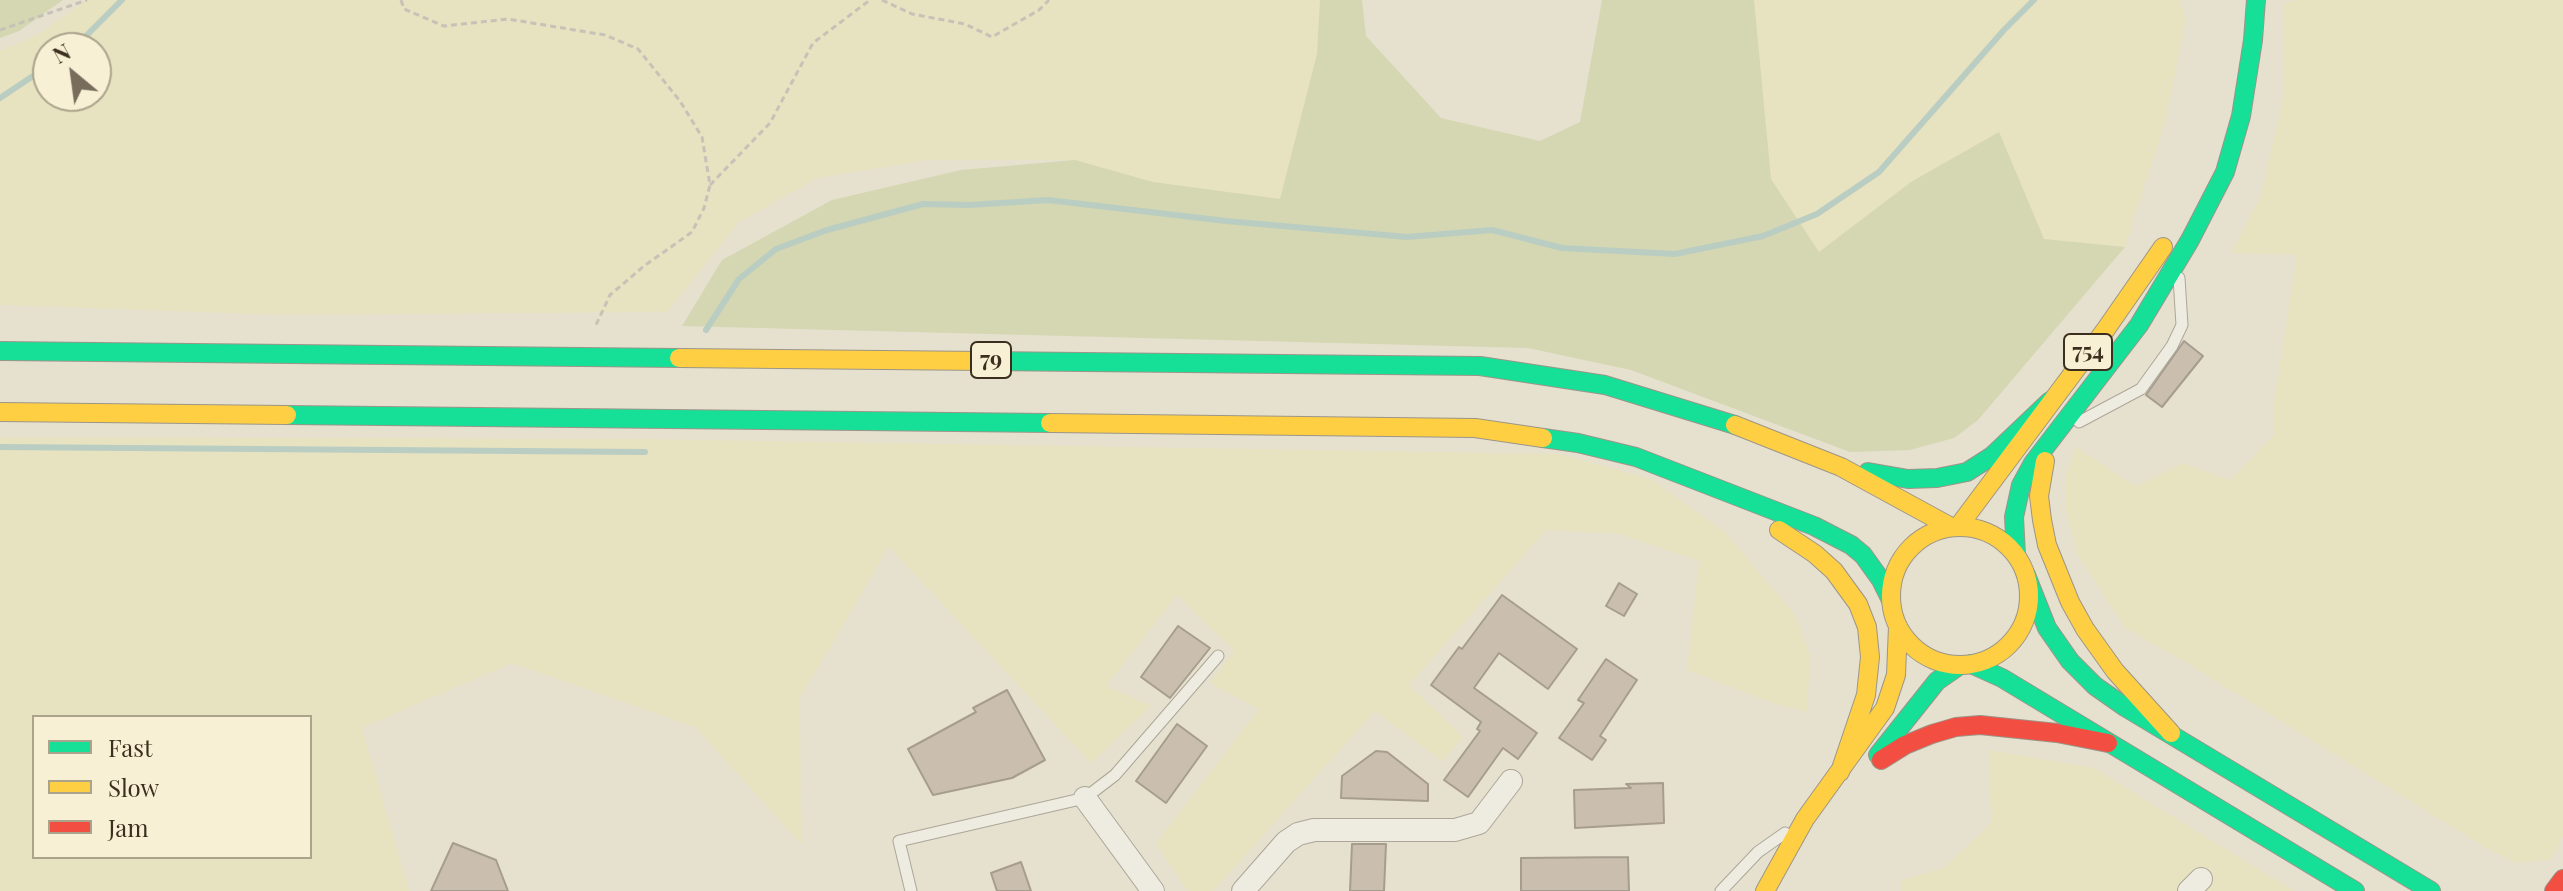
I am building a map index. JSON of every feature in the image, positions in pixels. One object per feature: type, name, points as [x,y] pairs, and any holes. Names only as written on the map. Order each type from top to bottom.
[{"type":"main road","name":"754","points":[[2016,555],[2016,500],[2033,463],[2139,325],[2176,265],[2225,172],[2241,116],[2256,0]]},
{"type":"main road","name":"754","points":[[1954,527],[2106,329],[2169,239],[2206,170],[2216,133]]},
{"type":"main road","name":"79","points":[[0,351],[1480,366],[1605,385],[1721,419],[1841,467],[1954,527]]},
{"type":"main road","points":[[1841,467],[1908,479],[1937,478],[1967,472],[1992,456],[2050,401]]},
{"type":"main road","points":[[0,412],[1475,428],[1578,443],[1636,457],[1814,526],[1851,545],[1873,567],[1891,600]]},
{"type":"main road","points":[[2052,439],[2039,496],[2047,545],[2056,573],[2097,648],[2171,733]]},
{"type":"main road","points":[[1716,488],[1815,554],[1841,579],[1858,604],[1867,627],[1869,675],[1866,695],[1840,772]]},
{"type":"main road","name":"754","points":[[1765,891],[1805,819],[1878,720],[1893,690],[1898,626],[1891,600],[1894,574],[1907,551],[1927,535],[1954,527],[1987,532],[2004,542],[2016,555],[2026,575],[2029,598],[2026,617],[2020,630],[2000,652],[1966,664],[1937,681],[1865,773],[1905,745],[1956,727],[1980,725],[2014,728],[2108,743]]},
{"type":"main road","points":[[2026,575],[2047,628],[2070,661],[2111,698],[2431,891]]},
{"type":"main road","name":"754","points":[[1898,626],[1919,652],[1937,661],[1966,664]]},
{"type":"main road","points":[[1966,664],[2002,678],[2355,891]]},
{"type":"main road","name":"754","points":[[1765,891],[1828,820]]},
{"type":"main road","points":[[2556,891],[2563,880]]},
{"type":"street","points":[[1243,891],[1286,842],[1298,834],[1314,830],[1455,830],[1479,823],[1511,781]]},
{"type":"street","points":[[1085,798],[1153,891]]},
{"type":"lane","points":[[2052,439],[2141,389],[2172,346],[2182,325],[2176,265]]},
{"type":"lane","points":[[911,891],[899,841],[1085,798],[1115,775],[1218,656]]},
{"type":"lane","points":[[1721,891],[1758,852],[1805,819]]},
{"type":"path","points":[[0,30],[87,0]]},
{"type":"path","points":[[401,0],[404,9],[444,26],[508,19],[605,35],[638,49],[680,101],[702,137],[710,185],[704,208],[692,232],[610,295],[582,356]]},
{"type":"path","points":[[710,185],[770,123],[813,43],[870,0]]},
{"type":"path","points":[[882,0],[912,14],[965,24],[992,37],[1039,10],[1049,0]]},
{"type":"shaded area","points":[[87,0],[1320,0],[1317,54],[1280,199],[1153,182],[1075,160],[927,160],[818,178],[739,222],[667,312],[282,315],[0,305],[0,51],[32,37],[32,112],[112,112],[112,32],[41,32]]},
{"type":"shaded area","points":[[1754,0],[2180,0],[2186,20],[2166,119],[2125,247],[2044,239],[1911,182],[1819,252],[1771,179]]},
{"type":"shaded area","points":[[2295,0],[2563,0],[2563,837],[2551,860],[2516,863],[2483,846],[2125,628],[2078,555],[2066,510],[2065,478],[2076,447],[2136,486],[2182,463],[2230,480],[2273,436],[2274,402],[2297,255],[2231,253],[2261,195],[2283,98],[2284,4]]},
{"type":"shaded area","points":[[0,437],[640,439],[1560,454],[1651,479],[1726,533],[1796,616],[1810,655],[1807,712],[1773,703],[1687,670],[1699,561],[1620,534],[1546,530],[1409,685],[1463,737],[1442,761],[1375,711],[1213,891],[1187,891],[1156,843],[1259,709],[1210,683],[1234,651],[1177,595],[1106,686],[1151,706],[1091,763],[889,547],[800,698],[801,844],[695,727],[512,663],[362,728],[409,891],[0,891]]},
{"type":"shaded area","points":[[1989,750],[2094,768],[2294,891],[1902,891],[1901,880],[1944,868],[1991,823]]},
{"type":"green space","points":[[0,0],[63,0],[19,31],[0,38]]},
{"type":"green space","points":[[1320,0],[1362,0],[1366,36],[1441,118],[1540,141],[1580,122],[1602,0],[1754,0],[1771,179],[1819,252],[1911,182],[1999,132],[2044,239],[2125,247],[1978,420],[1954,438],[1910,450],[1850,452],[1631,370],[1528,348],[682,326],[722,260],[832,200],[961,170],[1075,160],[1153,182],[1280,199],[1317,54]]},
{"type":"building","points":[[2184,341],[2203,356],[2162,407],[2146,395]]},
{"type":"building","points":[[1619,583],[1637,594],[1624,616],[1606,606]]},
{"type":"building","points":[[1502,595],[1577,649],[1548,689],[1499,653],[1474,688],[1537,733],[1518,759],[1503,748],[1468,797],[1444,780],[1480,731],[1477,729],[1481,722],[1431,685]]},
{"type":"building","points":[[1178,626],[1210,648],[1170,698],[1141,677]]},
{"type":"building","points":[[1606,659],[1637,680],[1600,736],[1606,740],[1592,760],[1559,738],[1584,703],[1578,700]]},
{"type":"building","points":[[1007,690],[1045,760],[1012,778],[933,795],[908,749],[976,712],[973,708]]},
{"type":"building","points":[[1177,724],[1207,746],[1166,803],[1136,781]]},
{"type":"building","points":[[1376,751],[1387,752],[1428,784],[1428,801],[1341,798],[1342,776]]},
{"type":"building","points":[[1663,783],[1664,823],[1575,828],[1574,790],[1631,788],[1626,784]]},
{"type":"building","points":[[453,843],[496,860],[508,891],[431,891]]},
{"type":"building","points":[[1352,844],[1386,844],[1384,891],[1350,891]]},
{"type":"building","points":[[1628,857],[1629,891],[1521,891],[1521,858]]},
{"type":"building","points":[[1021,862],[1031,891],[997,891],[991,873]]},
{"type":"waterway","points":[[90,32],[122,0]]},
{"type":"waterway","points":[[706,330],[739,279],[776,249],[827,230],[923,204],[969,205],[1048,200],[1226,221],[1407,237],[1492,230],[1562,248],[1675,254],[1763,236],[1817,214],[1879,172],[2034,0]]},
{"type":"waterway","points":[[0,98],[32,77]]},
{"type":"waterway","points":[[0,447],[645,452]]},
{"type":"traffic: fast","points":[[2016,555],[2014,517],[2021,485],[2033,463],[2139,325],[2190,240],[2225,172],[2241,116],[2256,0]]},
{"type":"traffic: fast","points":[[0,351],[679,358]]},
{"type":"traffic: fast","points":[[984,361],[1480,366],[1605,385],[1735,425]]},
{"type":"traffic: fast","points":[[1868,472],[1908,479],[1937,478],[1967,472],[1992,456],[2050,401]]},
{"type":"traffic: fast","points":[[287,415],[1050,423]]},
{"type":"traffic: fast","points":[[1543,438],[1636,457],[1814,526],[1851,545],[1863,555],[1891,600]]},
{"type":"traffic: fast","points":[[2026,575],[2047,628],[2070,661],[2095,686],[2431,891]]},
{"type":"traffic: fast","points":[[1971,664],[2002,678],[2355,891]]},
{"type":"traffic: fast","points":[[1878,755],[1937,681],[1960,665]]},
{"type":"traffic: slow","points":[[1958,527],[2106,329],[2163,247]]},
{"type":"traffic: slow","points":[[679,358],[984,361]]},
{"type":"traffic: slow","points":[[0,412],[287,415]]},
{"type":"traffic: slow","points":[[1050,423],[1475,428],[1543,438]]},
{"type":"traffic: slow","points":[[1735,425],[1841,467],[1951,527]]},
{"type":"traffic: slow","points":[[2045,461],[2039,496],[2042,520],[2047,545],[2070,602],[2115,671],[2171,733]]},
{"type":"traffic: slow","points":[[1960,527],[1986,532],[2009,547],[2024,570],[2029,596],[2024,622],[2009,645],[1986,660],[1960,665],[1934,660],[1911,645],[1896,622],[1891,596],[1896,570],[1911,547],[1934,532],[1960,527]]},
{"type":"traffic: slow","points":[[1779,530],[1834,571],[1858,604],[1867,627],[1870,657],[1866,695],[1840,772]]},
{"type":"traffic: slow","points":[[1765,891],[1805,819],[1885,708],[1896,675],[1898,626]]},
{"type":"traffic: jam","points":[[1881,760],[1905,745],[1932,734],[1956,727],[1980,725],[2057,733],[2108,743]]},
{"type":"traffic: jam","points":[[2554,891],[2563,879]]}]
